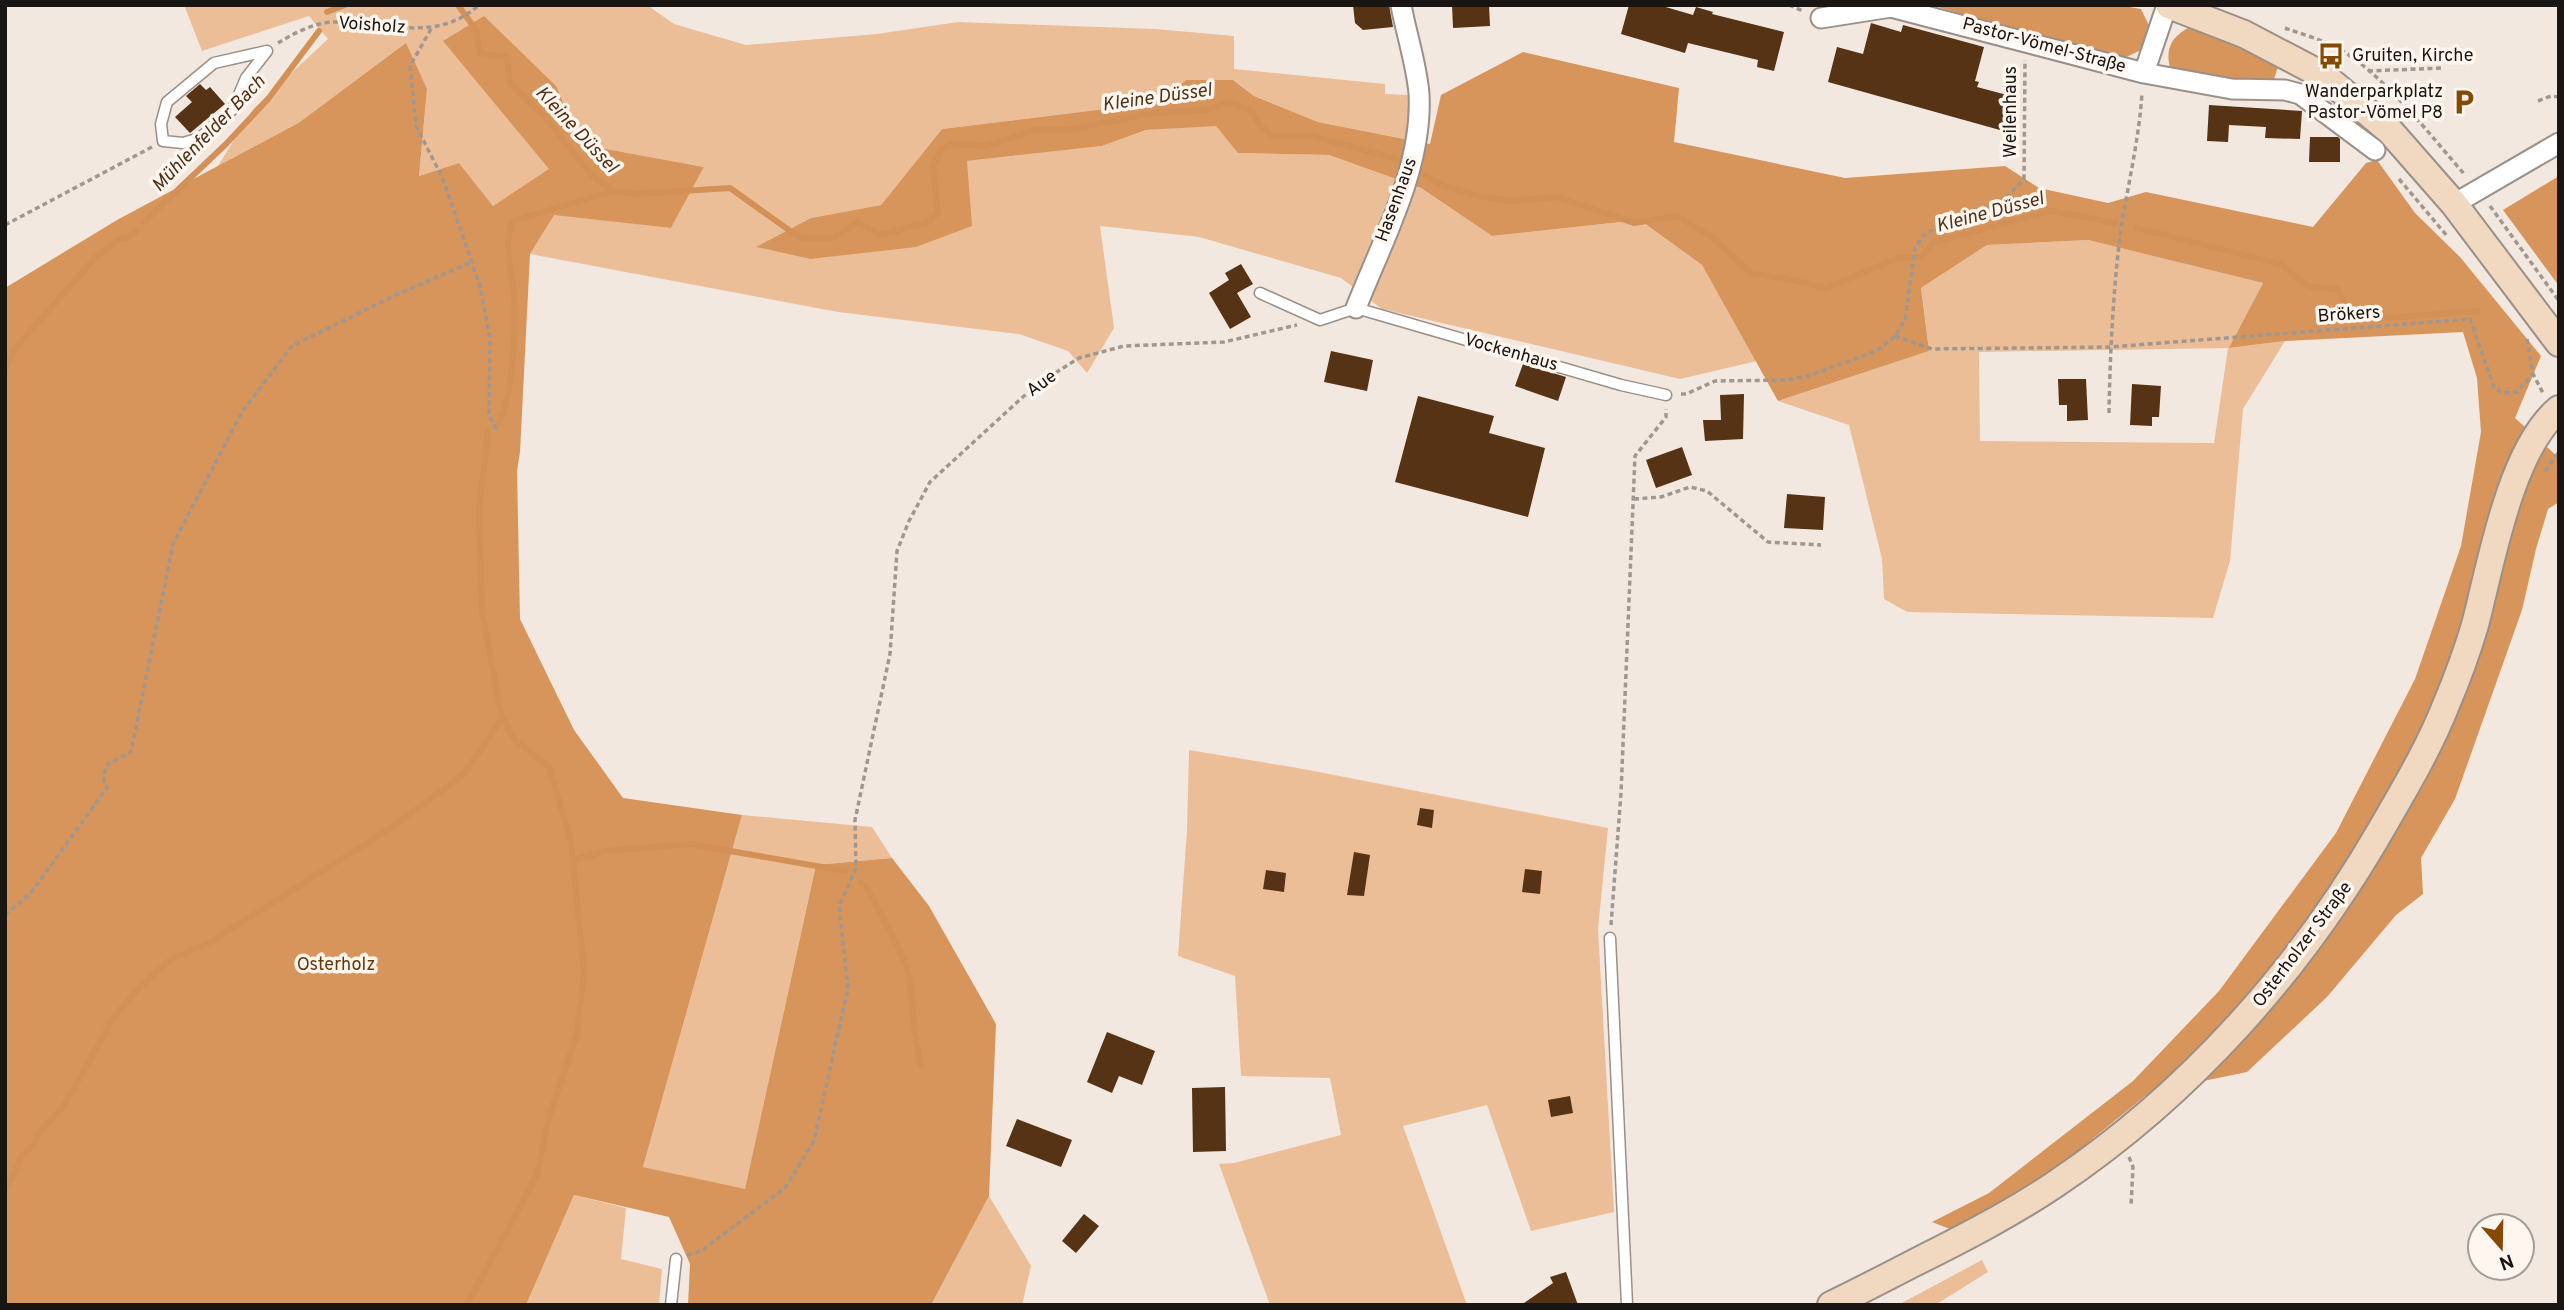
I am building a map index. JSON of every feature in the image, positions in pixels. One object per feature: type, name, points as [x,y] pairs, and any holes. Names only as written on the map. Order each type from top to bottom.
[{"type":"main road","name":"Pastor-Vömel-Straße","points":[[2168,5],[2244,34],[2324,76],[2390,131],[2454,204],[2559,343]]},
{"type":"main road","name":"Osterholzer Straße","points":[[1831,1305],[1986,1227],[2055,1184],[2116,1139],[2185,1081],[2248,1016],[2304,949],[2352,882],[2416,769],[2446,706],[2473,630],[2525,454],[2540,429],[2559,409]]},
{"type":"street","name":"Hasenhaus","points":[[1356,308],[1408,176],[1416,147],[1419,94],[1401,5]]},
{"type":"street","name":"Pastor-Vömel-Straße","points":[[2144,73],[2168,5]]},
{"type":"street","name":"Pastor-Vömel-Straße","points":[[1821,18],[1891,7],[2144,73],[2232,89],[2285,90],[2300,94],[2375,150]]},
{"type":"street","points":[[2454,204],[2559,143]]},
{"type":"lane","points":[[267,51],[246,78],[233,109],[200,138],[183,143],[163,141],[162,124],[167,102],[214,63],[267,51]]},
{"type":"lane","points":[[1260,293],[1320,320],[1356,308]]},
{"type":"lane","name":"Vockenhaus","points":[[1356,308],[1621,386],[1666,395]]},
{"type":"lane","points":[[1610,938],[1627,1305]]},
{"type":"lane","points":[[671,1305],[676,1259]]},
{"type":"path","name":"Voisholz","points":[[267,51],[307,28],[332,22],[431,29],[477,7]]},
{"type":"path","points":[[431,29],[410,66],[416,126],[443,180],[486,307],[490,339],[489,415],[497,431]]},
{"type":"path","name":"Weilenhaus","points":[[1895,336],[1905,320],[1915,248],[1924,235],[1939,226],[2004,200],[2024,179],[2024,40]]},
{"type":"path","points":[[2367,71],[2443,68]]},
{"type":"path","points":[[2109,413],[2110,347],[2120,235],[2140,129],[2144,73]]},
{"type":"path","points":[[2538,101],[2551,96],[2559,97]]},
{"type":"path","points":[[5,225],[163,141]]},
{"type":"path","points":[[2477,190],[2559,300]]},
{"type":"path","points":[[5,915],[30,894],[107,788],[103,777],[108,764],[131,752],[173,544],[242,412],[292,346],[396,295],[472,262]]},
{"type":"path","name":"Brökers","points":[[1895,336],[1932,349],[2110,347],[2470,319],[2494,387],[2502,393],[2517,392],[2533,374],[2527,338]]},
{"type":"path","name":"Aue","points":[[676,1259],[701,1251],[785,1188],[814,1141],[848,988],[839,906],[856,868],[855,820],[890,654],[897,551],[909,521],[930,482],[1036,385],[1079,358],[1124,345],[1224,342],[1320,320]]},
{"type":"path","points":[[1610,938],[1621,793],[1636,456],[1666,417],[1666,395],[1686,394],[1715,381],[1788,380],[1811,375],[1876,351],[1895,336]]},
{"type":"path","points":[[2541,480],[2559,452]]},
{"type":"path","points":[[1633,499],[1661,498],[1690,487],[1707,491],[1768,542],[1821,545]]},
{"type":"path","points":[[2116,1139],[2127,1151],[2133,1167],[2131,1206]]},
{"type":"shaded area","points":[[184,5],[647,5],[674,24],[746,45],[877,34],[958,22],[1155,29],[1234,36],[1234,69],[1385,84],[1385,94],[1412,95],[1411,140],[1318,122],[1254,96],[1233,80],[1186,80],[1161,102],[942,129],[881,205],[811,218],[757,247],[810,259],[967,161],[1102,146],[1146,130],[1217,125],[1238,153],[1329,155],[1421,188],[1492,236],[1640,220],[1702,265],[1757,361],[1680,379],[1382,309],[1341,278],[1199,237],[1100,226],[1114,328],[1087,373],[1068,351],[1019,334],[838,312],[530,254],[554,214],[671,228],[704,167],[579,144],[557,87],[444,41],[550,169],[493,206],[459,163],[419,176],[427,89],[300,122],[218,166],[253,109],[328,39],[309,16],[202,51]]},
{"type":"shaded area","points":[[2088,240],[2263,283],[2230,348],[2285,341],[2243,409],[2230,561],[2213,618],[1907,612],[1884,599],[1882,559],[1849,425],[1778,401],[1929,351],[1921,288],[1987,245]],"holes":[[[2228,348],[2214,443],[1980,441],[1979,352]]]},
{"type":"shaded area","points":[[1189,750],[1298,768],[1608,828],[1598,929],[1614,1212],[1531,1231],[1487,1105],[1403,1126],[1467,1305],[1270,1305],[1219,1164],[1234,1163],[1341,1135],[1330,1078],[1241,1076],[1235,976],[1178,956],[1187,830]]},
{"type":"shaded area","points":[[742,815],[872,827],[892,858],[816,865],[745,1190],[643,1167]]},
{"type":"shaded area","points":[[574,1195],[626,1208],[621,1259],[662,1269],[659,1305],[526,1305]]},
{"type":"shaded area","points":[[989,1196],[1031,1266],[1022,1305],[931,1305]]},
{"type":"shaded area","points":[[1982,1260],[1988,1272],[1935,1305],[1898,1305]]},
{"type":"green space","points":[[1931,5],[2118,5],[2141,9],[2151,30],[2143,49],[2118,61]]},
{"type":"green space","name":"Osterholz","points":[[484,16],[557,87],[579,144],[704,167],[671,228],[554,215],[530,254],[517,471],[520,619],[574,730],[623,798],[742,815],[643,1167],[745,1189],[816,865],[892,858],[929,906],[996,1024],[989,1196],[931,1305],[688,1305],[690,1264],[669,1217],[574,1195],[526,1305],[5,1305],[5,288],[117,220],[300,122],[406,43],[427,89],[419,176],[459,163],[493,206],[549,169],[443,41]]},
{"type":"green space","points":[[2190,27],[2254,49],[2278,67],[2273,82],[2241,82],[2170,68],[2168,54],[2171,43]]},
{"type":"green space","points":[[1523,52],[1679,88],[1674,142],[1845,178],[2005,166],[2039,188],[2108,203],[2146,192],[2313,227],[2366,163],[2377,160],[2415,213],[2460,257],[2541,356],[2515,418],[2559,458],[2559,502],[2548,509],[2522,610],[2455,799],[2421,858],[2423,894],[2396,915],[2327,997],[2247,1072],[2150,1092],[2046,1177],[1955,1231],[1932,1222],[1989,1193],[2133,1081],[2219,991],[2336,833],[2415,679],[2461,546],[2481,432],[2477,378],[2463,332],[2285,341],[2229,348],[2263,283],[2088,240],[1987,245],[1921,288],[1929,351],[1778,401],[1702,265],[1640,220],[1492,236],[1421,188],[1329,155],[1238,153],[1216,126],[1146,130],[1102,146],[967,161],[972,226],[916,247],[810,259],[756,247],[811,218],[881,205],[942,129],[1161,102],[1186,80],[1233,80],[1254,96],[1318,122],[1430,144],[1441,95]]},
{"type":"green space","points":[[2559,176],[2559,286],[2503,210]]},
{"type":"building","points":[[1353,5],[1389,5],[1393,27],[1363,30],[1355,23]]},
{"type":"building","points":[[1452,5],[1489,5],[1490,26],[1453,28]]},
{"type":"building","points":[[1629,5],[1659,5],[1693,15],[1696,7],[1713,12],[1712,14],[1784,32],[1774,71],[1757,67],[1758,60],[1688,43],[1685,53],[1621,34]]},
{"type":"building","points":[[1871,23],[1901,32],[1903,25],[1984,47],[1975,81],[1979,82],[1977,87],[2007,95],[2004,107],[2008,108],[2007,132],[1828,82],[1837,47],[1863,54]]},
{"type":"building","points":[[200,84],[206,90],[210,87],[225,104],[190,133],[175,117],[192,102],[186,96]]},
{"type":"building","points":[[2209,105],[2302,111],[2300,139],[2265,138],[2266,127],[2229,125],[2228,142],[2207,141]]},
{"type":"building","points":[[2310,137],[2338,137],[2340,162],[2309,162]]},
{"type":"building","points":[[1241,264],[1253,284],[1237,293],[1251,317],[1230,329],[1209,293],[1229,280],[1225,273]]},
{"type":"building","points":[[1331,351],[1373,360],[1367,391],[1324,382]]},
{"type":"building","points":[[1523,364],[1566,377],[1558,401],[1515,386]]},
{"type":"building","points":[[2058,379],[2086,379],[2088,420],[2067,421],[2067,405],[2059,405]]},
{"type":"building","points":[[2132,384],[2161,386],[2159,417],[2152,417],[2152,426],[2130,425]]},
{"type":"building","points":[[1744,394],[1743,439],[1705,441],[1703,420],[1721,420],[1720,395]]},
{"type":"building","points":[[1418,396],[1494,416],[1489,433],[1545,448],[1528,517],[1395,482]]},
{"type":"building","points":[[1682,447],[1692,475],[1656,488],[1646,460]]},
{"type":"building","points":[[1787,494],[1825,497],[1823,530],[1784,528]]},
{"type":"building","points":[[1420,808],[1434,810],[1432,828],[1417,825]]},
{"type":"building","points":[[1354,852],[1370,855],[1364,896],[1347,895]]},
{"type":"building","points":[[1525,869],[1542,871],[1540,894],[1522,892]]},
{"type":"building","points":[[1266,870],[1286,873],[1284,892],[1263,889]]},
{"type":"building","points":[[1107,1032],[1155,1051],[1142,1085],[1119,1076],[1112,1093],[1087,1082]]},
{"type":"building","points":[[1225,1087],[1226,1151],[1193,1152],[1192,1088]]},
{"type":"building","points":[[1570,1096],[1573,1113],[1551,1117],[1548,1100]]},
{"type":"building","points":[[1017,1119],[1072,1140],[1061,1167],[1006,1146]]},
{"type":"building","points":[[1084,1214],[1099,1226],[1076,1253],[1062,1241]]},
{"type":"building","points":[[1566,1272],[1578,1305],[1521,1305],[1553,1283],[1550,1277]]},
{"type":"waterway","name":"Mühlenfelder Bach","points":[[327,12],[345,5]]},
{"type":"waterway","name":"Kleine Düssel","points":[[458,5],[476,30],[480,53],[507,57],[510,84],[545,117],[593,177],[613,191],[634,194],[730,188],[800,238],[833,238],[858,222],[880,235],[929,222],[938,212],[933,167],[941,149],[953,144],[986,146],[1035,130],[1067,130],[1153,113],[1205,110],[1230,102],[1252,111],[1259,124],[1273,136],[1311,136],[1397,159],[1441,185],[1479,196],[1509,201],[1556,197],[1634,223],[1677,216],[1713,238],[1752,274],[1826,288],[1898,258],[1922,257],[1934,242],[2051,211],[2115,223]]},
{"type":"waterway","name":"Mühlenfelder Bach","points":[[144,222],[226,144],[268,99],[319,31]]},
{"type":"waterway","points":[[499,422],[508,396],[514,343],[514,297],[508,249],[513,221],[613,191]]},
{"type":"waterway","name":"Kleine Düssel","points":[[2137,228],[2280,264],[2308,286],[2339,290],[2345,306],[2375,319],[2478,311]]},
{"type":"waterway","name":"Mühlenfelder Bach","points":[[5,368],[18,345],[95,258],[117,240],[136,232]]},
{"type":"waterway","points":[[467,1305],[537,1175],[549,1117],[577,1034],[584,970],[571,841],[549,767],[515,740],[502,718],[482,612],[479,512],[488,431]]},
{"type":"waterway","points":[[5,1186],[13,1178],[20,1158],[34,1144],[40,1131],[64,1106],[114,1017],[138,989],[171,959],[209,943],[389,829],[428,801],[464,774],[502,718]]},
{"type":"waterway","points":[[573,860],[606,851],[690,844],[845,871]]},
{"type":"waterway","points":[[861,883],[867,888],[896,942],[908,973],[921,1065]]},
{"type":"place","name":"Gruiten, Kirche","points":[[2331,56]]},
{"type":"place","name":"Wanderparkplatz Pastor-Vömel P8","points":[[2464,102]]}]
